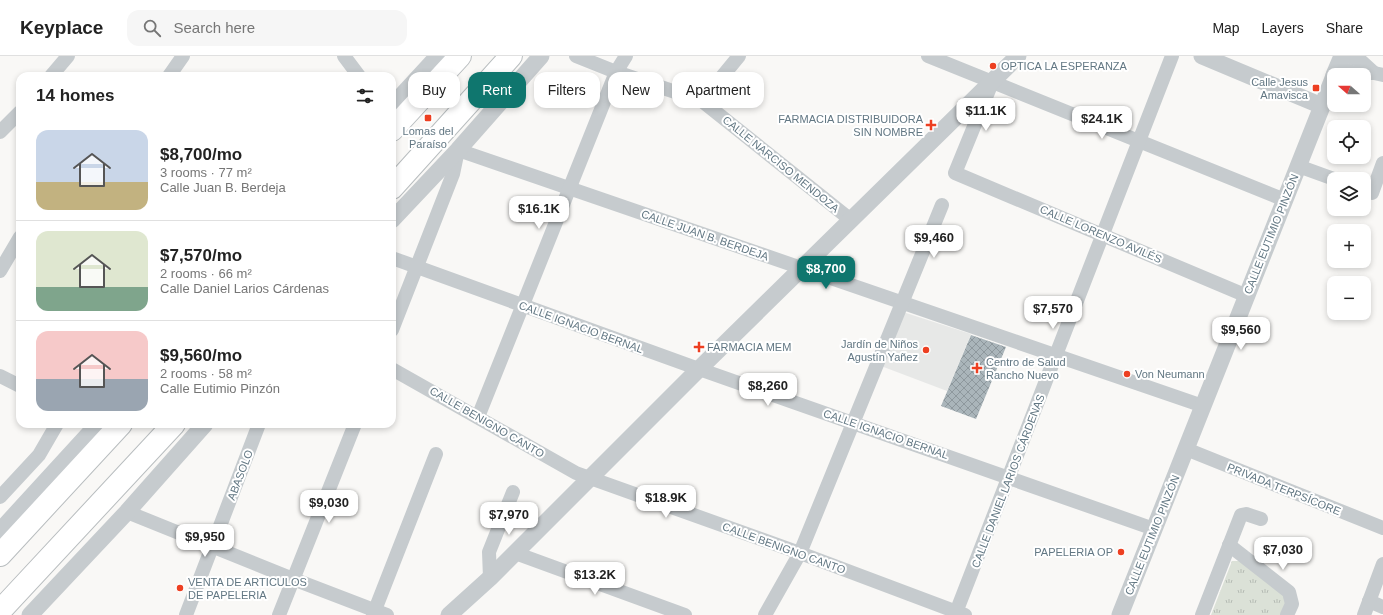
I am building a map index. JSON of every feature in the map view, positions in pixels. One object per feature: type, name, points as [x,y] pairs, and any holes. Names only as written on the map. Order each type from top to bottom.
[{"type":"highway","points":[[396,126],[460,56]]},
{"type":"highway","points":[[396,184],[511,56]]},
{"type":"highway","points":[[0,555],[117,428]]},
{"type":"highway","points":[[0,611],[170,428]]},
{"type":"street","points":[[54,72],[68,56]]},
{"type":"street","points":[[172,72],[183,56]]},
{"type":"street","points":[[396,102],[438,56]]},
{"type":"street","points":[[396,216],[458,150],[541,56]]},
{"type":"street","name":"CALLE NARCISO MENDOZA","points":[[576,56],[616,72]]},
{"type":"street","points":[[616,72],[626,56]]},
{"type":"street","points":[[726,72],[739,56]]},
{"type":"street","points":[[928,56],[1285,200]]},
{"type":"street","points":[[449,615],[490,578],[699,369],[1018,56]]},
{"type":"street","name":"CALLE DANIEL LARIOS CÁRDENAS","points":[[959,614],[1010,477],[1172,56]]},
{"type":"street","points":[[1202,56],[1322,106]]},
{"type":"street","points":[[346,57],[356,72]]},
{"type":"street","points":[[1339,66],[1355,73],[1378,74]]},
{"type":"street","name":"CALLE EUTIMIO PINZÓN","points":[[1120,615],[1339,66]]},
{"type":"street","name":"CALLE LORENZO AVILÉS","points":[[992,82],[955,172],[1247,296]]},
{"type":"street","points":[[478,417],[608,92]]},
{"type":"street","name":"CALLE NARCISO MENDOZA","points":[[711,108],[851,220]]},
{"type":"street","points":[[0,132],[16,116]]},
{"type":"street","points":[[396,320],[453,174],[458,150]]},
{"type":"street","name":"CALLE JUAN B. BERDEJA","points":[[458,150],[1203,406]]},
{"type":"street","points":[[1373,193],[1383,164]]},
{"type":"street","points":[[1298,166],[1327,176]]},
{"type":"street","points":[[765,615],[800,553],[942,205]]},
{"type":"street","points":[[0,271],[16,244]]},
{"type":"street","name":"CALLE IGNACIO BERNAL","points":[[396,260],[699,369],[1010,477],[1154,529]]},
{"type":"street","name":"CALLE BENIGNO CANTO","points":[[396,370],[576,473],[800,553],[959,614]]},
{"type":"street","points":[[0,376],[16,384]]},
{"type":"street","points":[[0,498],[39,455],[55,428]]},
{"type":"street","points":[[0,531],[94,428]]},
{"type":"street","points":[[30,615],[127,512],[201,428]]},
{"type":"street","name":"ABASOLO","points":[[186,615],[257,428]]},
{"type":"street","points":[[279,615],[353,428]]},
{"type":"street","name":"PRIVADA TERPSÍCORE","points":[[1186,449],[1383,528]]},
{"type":"street","points":[[127,512],[379,613],[436,454]]},
{"type":"street","points":[[490,578],[489,552],[513,492]]},
{"type":"street","points":[[1202,615],[1241,515],[1246,514],[1261,519]]},
{"type":"street","points":[[1229,545],[1289,592],[1292,604],[1287,615]]},
{"type":"street","points":[[515,553],[684,615]]},
{"type":"street","points":[[1364,615],[1383,564]]},
{"type":"street","points":[[1369,601],[1383,607]]},
{"type":"shaded area","name":"Jardín de Niños Agustín Yañez","points":[[903,312],[971,334],[947,391],[881,366]]},
{"type":"green space","points":[[1232,561],[1242,561],[1297,605],[1293,615],[1211,615]]},
{"type":"building","name":"Centro de Salud Rancho Nuevo","points":[[971,335],[1006,347],[976,419],[941,406]]},
{"type":"place","name":"OPTICA LA ESPERANZA","points":[[993,66]]},
{"type":"place","name":"Calle Jesus Amavisca","points":[[1316,88]]},
{"type":"place","name":"Lomas del Paraíso","points":[[428,118]]},
{"type":"place","name":"FARMACIA DISTRIBUIDORA SIN NOMBRE","points":[[931,125]]},
{"type":"place","name":"FARMACIA MEM","points":[[699,347]]},
{"type":"place","name":"Jardín de Niños Agustín Yañez","points":[[926,350]]},
{"type":"place","name":"Centro de Salud Rancho Nuevo","points":[[977,368]]},
{"type":"place","name":"Von Neumann","points":[[1127,374]]},
{"type":"place","name":"PAPELERIA OP","points":[[1121,552]]},
{"type":"place","name":"VENTA DE ARTICULOS DE PAPELERIA","points":[[180,588]]}]
